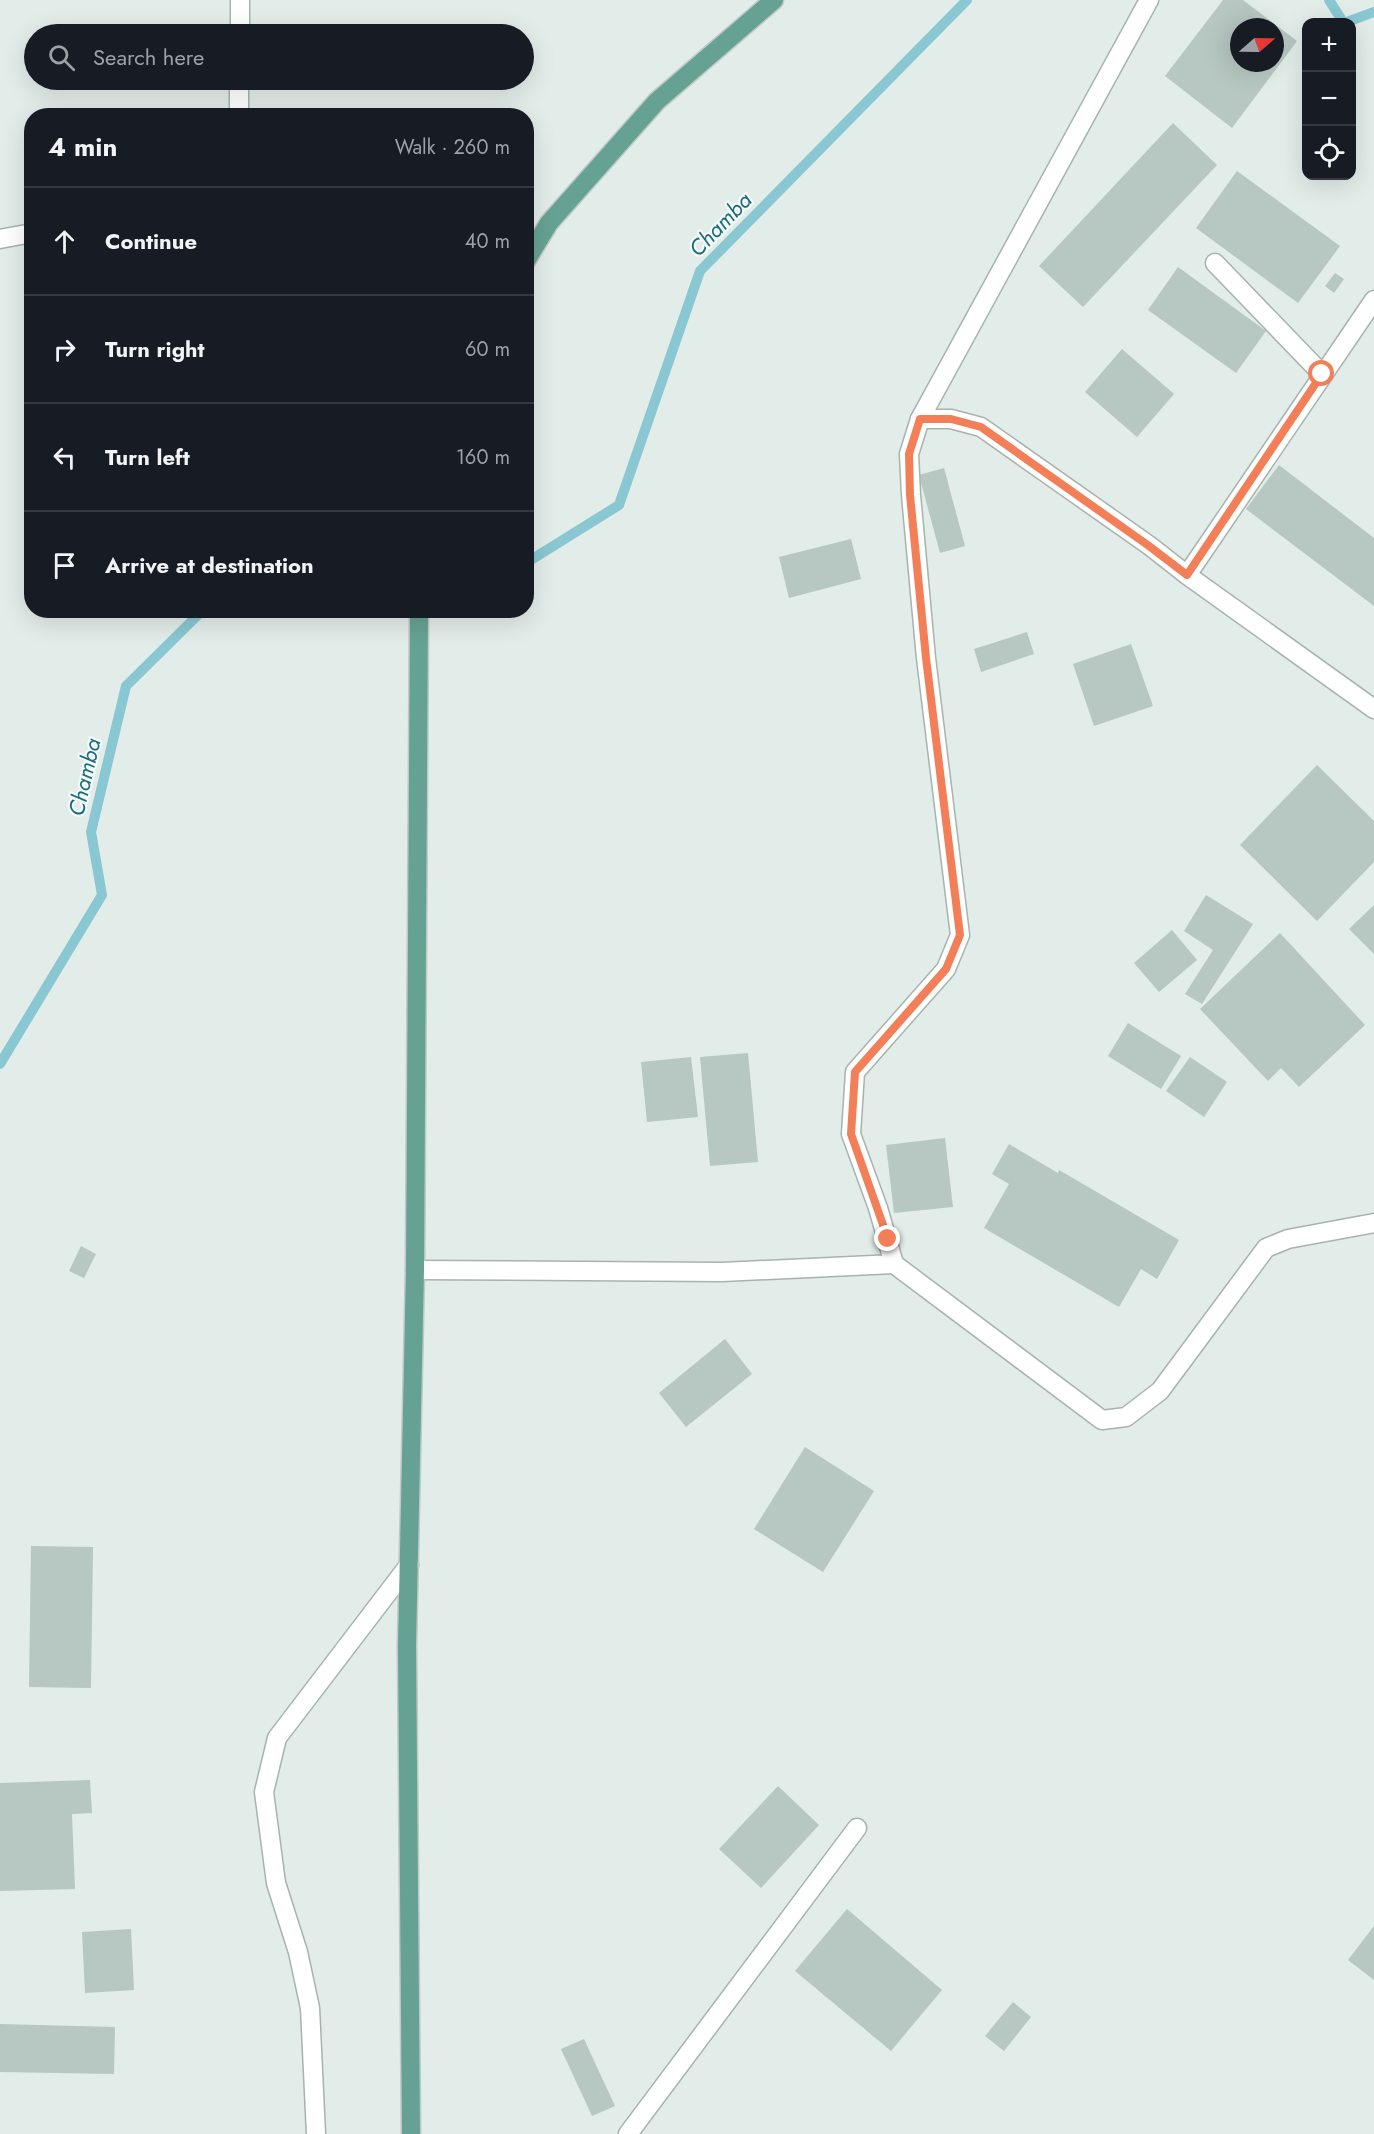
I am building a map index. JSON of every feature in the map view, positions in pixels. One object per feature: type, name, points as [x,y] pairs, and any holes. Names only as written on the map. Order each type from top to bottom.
[{"type":"main road","points":[[534,248],[549,223],[657,100],[774,0]]},
{"type":"main road","points":[[411,2134],[407,1657],[415,1270],[419,618]]},
{"type":"street","points":[[240,0],[240,24]]},
{"type":"street","points":[[1149,0],[920,419],[909,454],[910,495],[926,658],[960,935],[946,969],[855,1072],[851,1134],[878,1208],[894,1264],[1102,1420],[1126,1417],[1160,1392],[1266,1248],[1288,1239],[1374,1223]]},
{"type":"street","points":[[239,108],[240,90]]},
{"type":"street","points":[[0,239],[24,234]]},
{"type":"street","points":[[1215,263],[1322,374]]},
{"type":"street","points":[[1187,575],[1374,300]]},
{"type":"street","points":[[939,384],[951,419]]},
{"type":"street","points":[[920,419],[951,419],[981,427],[1374,709]]},
{"type":"street","points":[[415,1270],[722,1272],[894,1264]]},
{"type":"street","points":[[316,2134],[310,2008],[298,1952],[276,1882],[264,1792],[277,1738],[409,1565]]},
{"type":"street","points":[[628,2134],[857,1828]]},
{"type":"building","points":[[1223,0],[1243,0],[1267,18],[1230,18],[1230,72],[1274,72],[1232,128],[1165,76]]},
{"type":"building","points":[[1284,31],[1297,41],[1284,58]]},
{"type":"building","points":[[1173,123],[1217,165],[1083,307],[1039,266]]},
{"type":"building","points":[[1237,171],[1340,246],[1298,303],[1196,228]]},
{"type":"building","points":[[1178,267],[1266,331],[1236,373],[1148,310]]},
{"type":"building","points":[[1335,273],[1344,279],[1334,293],[1325,286]]},
{"type":"building","points":[[1122,349],[1174,394],[1137,437],[1085,392]]},
{"type":"building","points":[[1279,465],[1374,538],[1374,606],[1246,509]]},
{"type":"building","points":[[944,468],[965,546],[940,553],[919,475]]},
{"type":"building","points":[[851,539],[861,579],[789,598],[779,557]]},
{"type":"building","points":[[1027,632],[1034,654],[981,672],[974,649]]},
{"type":"building","points":[[1131,644],[1153,706],[1094,726],[1073,664]]},
{"type":"building","points":[[1317,765],[1374,821],[1374,862],[1317,921],[1240,845]]},
{"type":"building","points":[[1206,895],[1253,924],[1202,1004],[1185,994],[1213,950],[1184,931]]},
{"type":"building","points":[[1374,905],[1374,954],[1349,929]]},
{"type":"building","points":[[1172,930],[1197,960],[1159,992],[1134,963]]},
{"type":"building","points":[[1280,933],[1365,1025],[1299,1087],[1281,1068],[1268,1081],[1200,1009]]},
{"type":"building","points":[[1128,1023],[1181,1056],[1161,1089],[1108,1056]]},
{"type":"building","points":[[748,1053],[758,1162],[710,1166],[700,1057]]},
{"type":"building","points":[[691,1057],[698,1117],[647,1122],[641,1062]]},
{"type":"building","points":[[1190,1057],[1227,1082],[1204,1117],[1166,1091]]},
{"type":"building","points":[[945,1138],[953,1207],[894,1213],[886,1145]]},
{"type":"building","points":[[1009,1144],[1058,1173],[1059,1170],[1179,1240],[1157,1279],[1141,1269],[1119,1307],[984,1228],[1009,1184],[992,1174]]},
{"type":"building","points":[[81,1246],[96,1254],[84,1278],[69,1271]]},
{"type":"building","points":[[725,1339],[752,1374],[686,1427],[659,1393]]},
{"type":"building","points":[[805,1447],[874,1491],[823,1572],[754,1529]]},
{"type":"building","points":[[31,1546],[93,1547],[91,1688],[29,1687]]},
{"type":"building","points":[[90,1780],[92,1813],[72,1814],[75,1889],[0,1891],[0,1783]]},
{"type":"building","points":[[778,1786],[819,1825],[761,1888],[719,1849]]},
{"type":"building","points":[[847,1909],[942,1990],[891,2051],[795,1971]]},
{"type":"building","points":[[1374,1926],[1374,1980],[1348,1960]]},
{"type":"building","points":[[131,1929],[134,1990],[85,1993],[82,1932]]},
{"type":"building","points":[[1013,2002],[1031,2017],[1004,2051],[985,2036]]},
{"type":"building","points":[[0,2024],[115,2027],[114,2074],[0,2072]]},
{"type":"building","points":[[584,2039],[615,2106],[592,2116],[561,2049]]},
{"type":"waterway","name":"Chamba","points":[[534,558],[619,505],[700,271],[967,0]]},
{"type":"waterway","name":"Chamba","points":[[1329,0],[1340,18]]},
{"type":"waterway","name":"Chamba","points":[[1356,19],[1374,12]]},
{"type":"waterway","name":"Chamba","points":[[0,1064],[102,895],[91,832],[126,686],[195,618]]},
{"type":"route","points":[[888,1239],[851,1134],[855,1072],[946,969],[960,935],[926,658],[910,495],[909,454],[920,419],[951,419],[981,427],[1187,575],[1322,374]]}]
